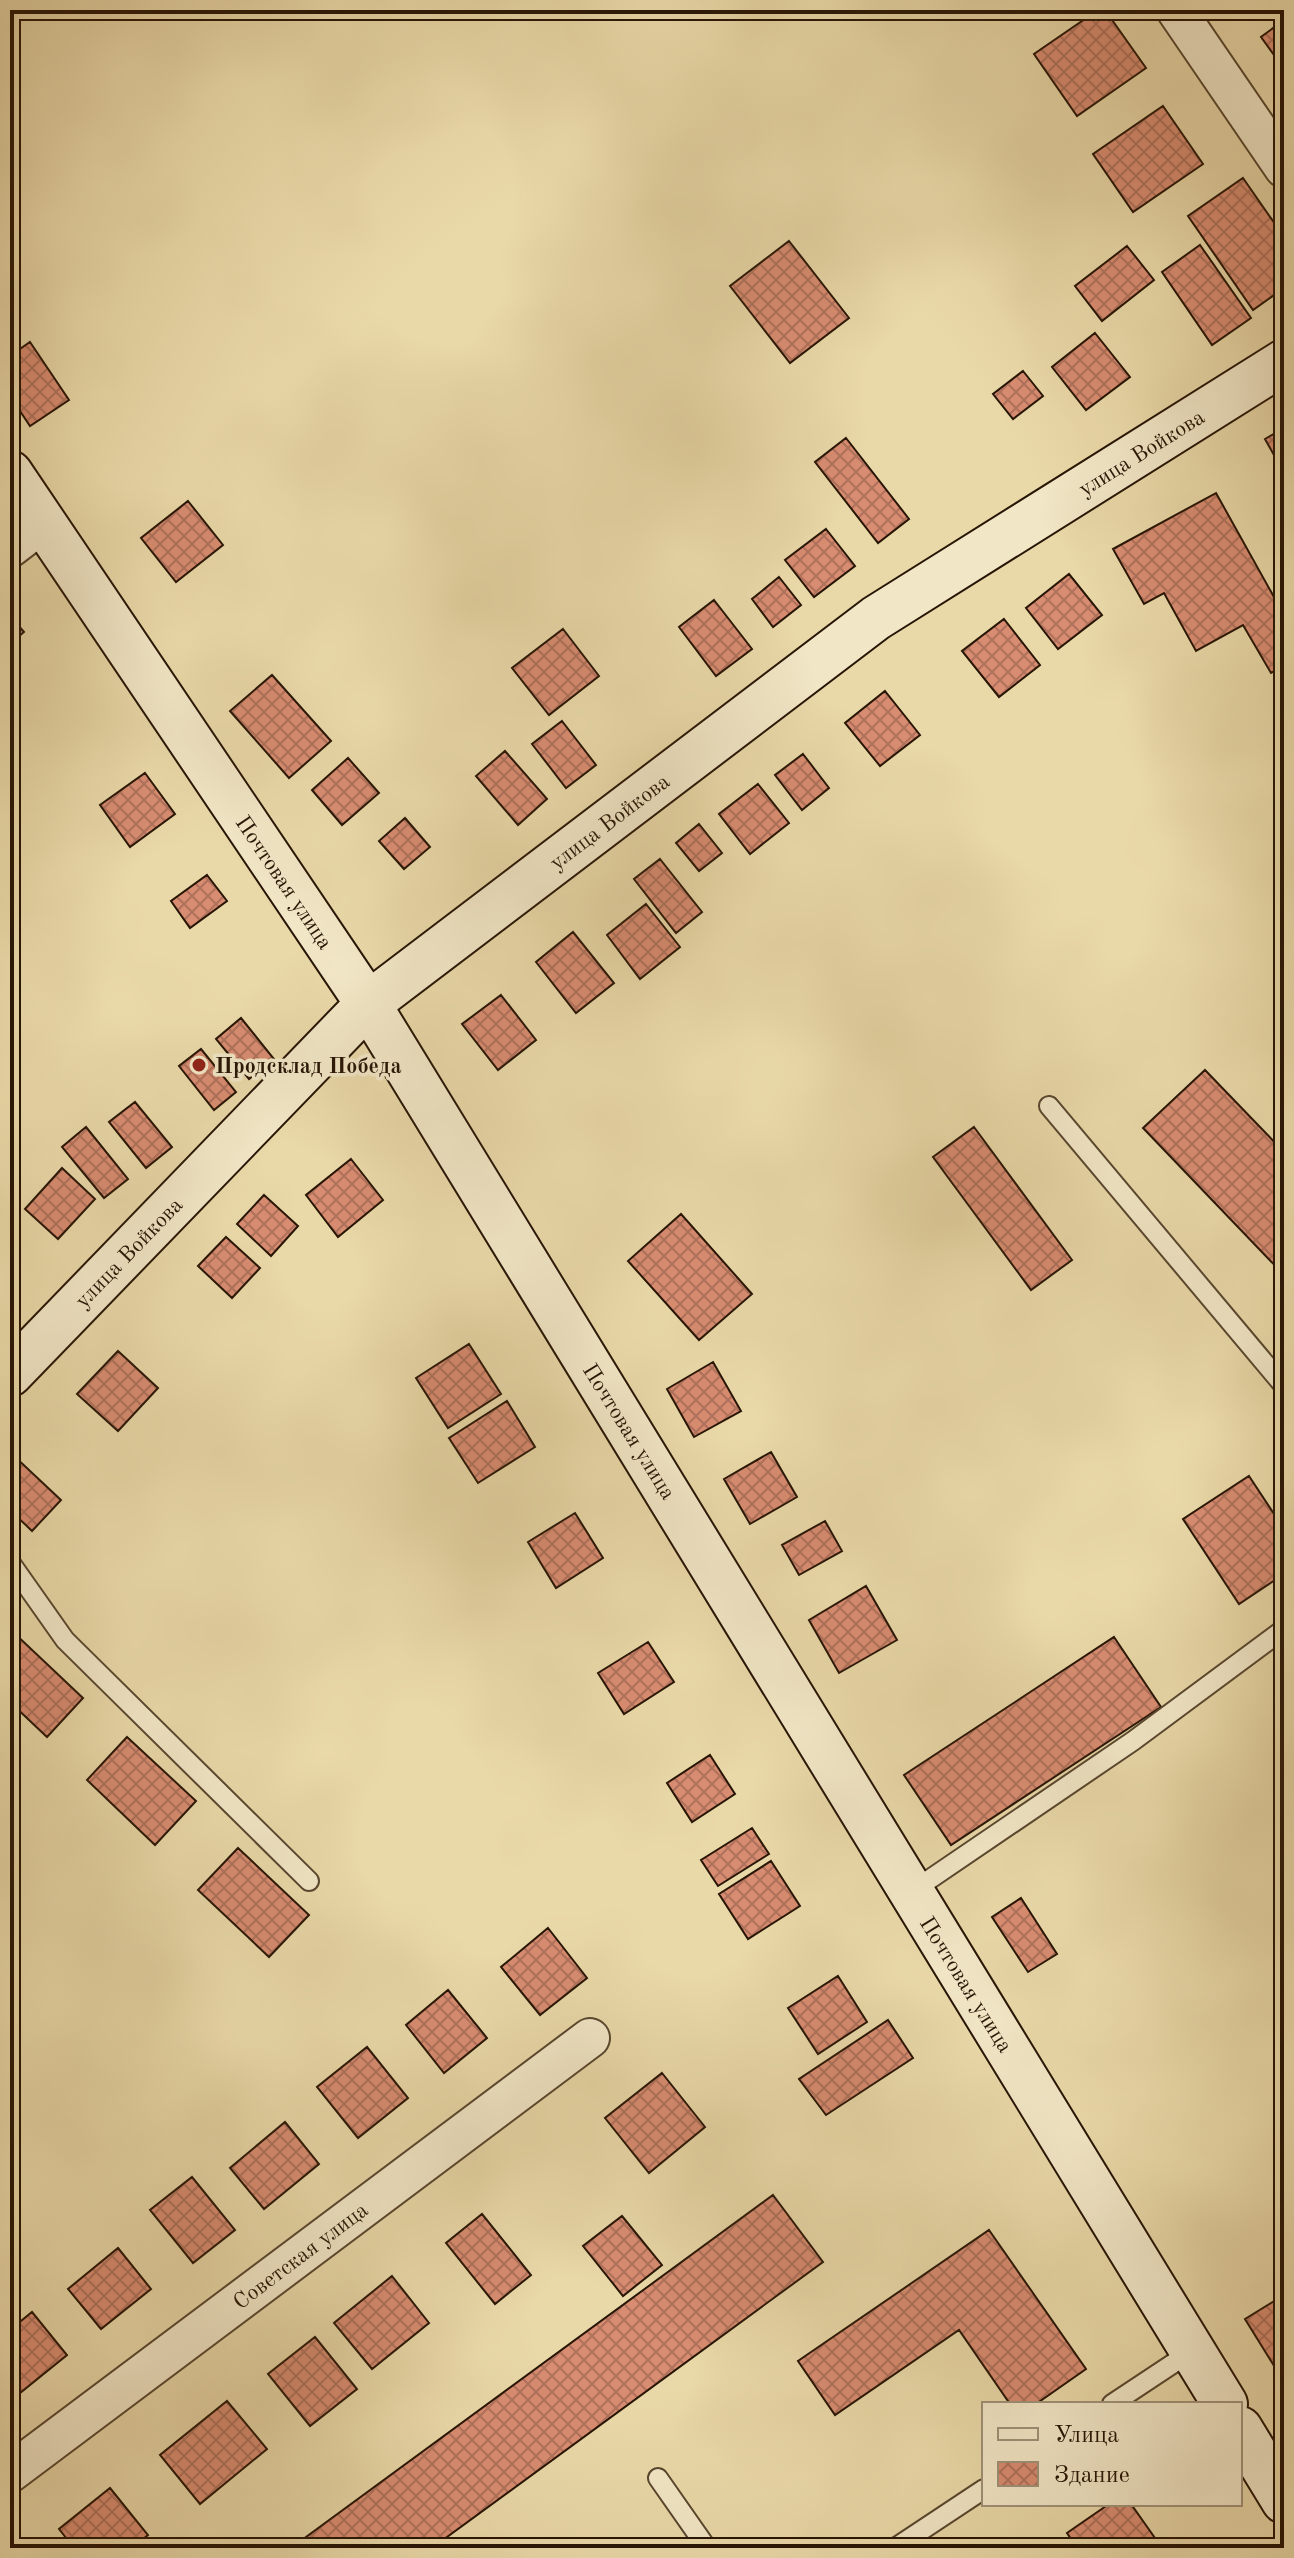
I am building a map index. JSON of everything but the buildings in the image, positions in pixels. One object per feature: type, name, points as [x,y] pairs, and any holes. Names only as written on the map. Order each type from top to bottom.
[{"type":"main road","name":"улица Войкова","points":[[10,1374],[368,1004],[876,618],[1284,362]]},
{"type":"main road","name":"Почтовая улица","points":[[10,473],[368,1004],[1224,2402]]},
{"type":"main road","points":[[1242,2432],[1284,2501]]},
{"type":"street","points":[[1176,10],[1284,168]]},
{"type":"street","points":[[10,548],[44,522]]},
{"type":"street","name":"Советская улица","points":[[10,2473],[590,2038]]},
{"type":"lane","points":[[1049,1106],[1284,1386]]},
{"type":"lane","points":[[10,1562],[65,1640],[309,1881]]},
{"type":"lane","points":[[911,1892],[1133,1741],[1284,1629]]},
{"type":"lane","points":[[1115,2402],[1192,2351]]},
{"type":"lane","points":[[658,2478],[707,2548]]},
{"type":"lane","points":[[895,2548],[982,2490]]},
{"type":"place","name":"Продсклад Победа","points":[[199,1065]]}]
